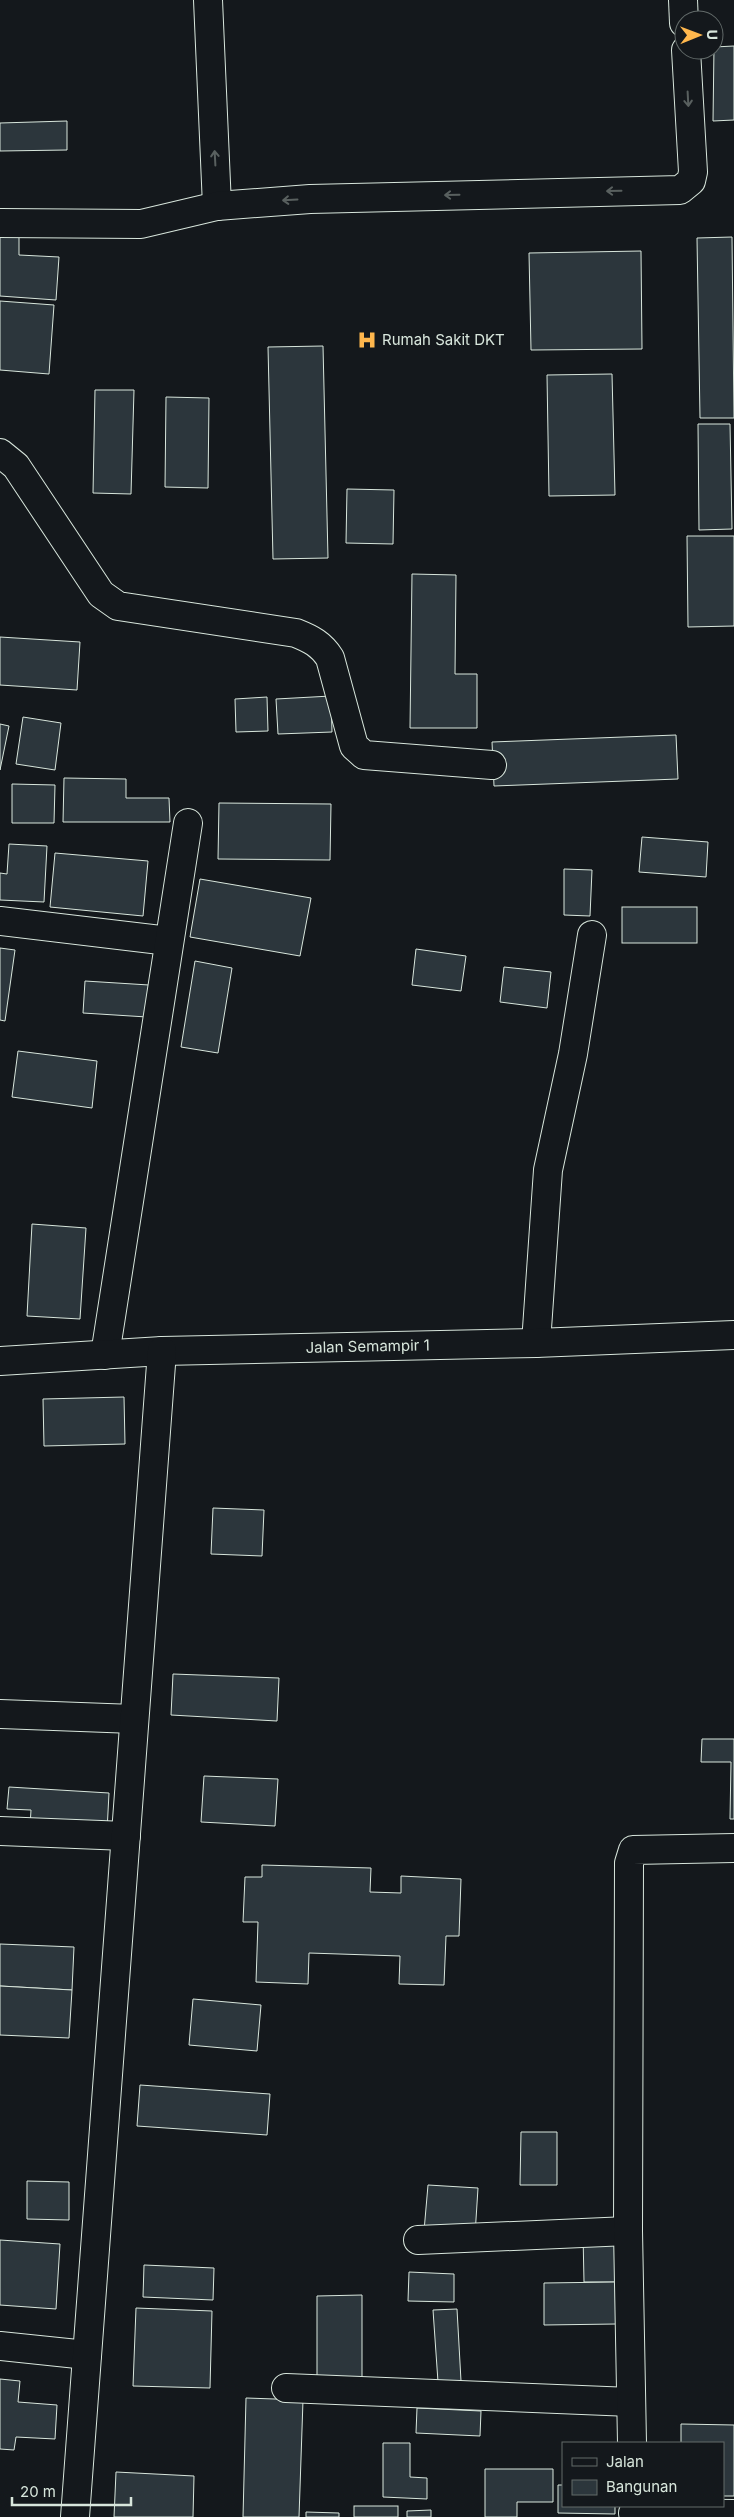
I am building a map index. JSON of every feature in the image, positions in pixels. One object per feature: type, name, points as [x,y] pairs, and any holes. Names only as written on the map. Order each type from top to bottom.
[{"type":"street","points":[[208,0],[217,206]]},
{"type":"street","points":[[0,223],[141,224],[217,206],[310,199],[684,188],[691,181],[692,172],[686,60]]},
{"type":"street","points":[[0,453],[16,466],[101,594],[118,606],[296,633],[323,647],[330,658],[354,746],[358,752],[364,755],[492,765]]},
{"type":"street","points":[[105,1355],[188,823]]},
{"type":"street","points":[[0,921],[169,941]]},
{"type":"street","points":[[536,1343],[548,1170],[573,1054],[592,935]]},
{"type":"street","name":"Jalan Semampir 1","points":[[0,1361],[162,1351],[536,1343],[734,1335]]},
{"type":"street","points":[[75,2517],[162,1351]]},
{"type":"street","points":[[0,1714],[134,1719]]},
{"type":"street","points":[[0,1831],[126,1836]]},
{"type":"street","points":[[632,2442],[628,2231],[629,1863],[633,1850],[734,1848]]},
{"type":"street","points":[[418,2240],[628,2231]]},
{"type":"street","points":[[0,2346],[87,2355]]},
{"type":"street","points":[[286,2388],[631,2402]]},
{"type":"street","points":[[633,2512],[734,2514]]},
{"type":"building","points":[[724,46],[734,46],[734,120],[713,121],[714,60],[724,60]]},
{"type":"building","points":[[67,121],[67,150],[0,151],[0,123]]},
{"type":"building","points":[[0,229],[19,229],[19,255],[59,257],[56,300],[0,296]]},
{"type":"building","points":[[732,237],[734,418],[700,418],[697,238]]},
{"type":"building","points":[[641,251],[642,349],[531,350],[529,253]]},
{"type":"building","points":[[0,301],[54,305],[49,374],[0,370]]},
{"type":"building","points":[[323,346],[328,558],[273,559],[268,347]]},
{"type":"building","points":[[612,374],[615,495],[549,496],[547,375]]},
{"type":"building","points":[[95,390],[134,390],[131,494],[93,493]]},
{"type":"building","points":[[166,397],[209,398],[208,488],[165,487]]},
{"type":"building","points":[[698,424],[730,424],[732,529],[699,530]]},
{"type":"building","points":[[347,489],[394,490],[393,544],[346,543]]},
{"type":"building","points":[[687,536],[734,536],[734,626],[688,627]]},
{"type":"building","points":[[412,574],[456,575],[455,674],[477,674],[477,728],[410,728]]},
{"type":"building","points":[[0,637],[80,642],[77,690],[0,685]]},
{"type":"building","points":[[331,696],[332,732],[278,734],[276,699]]},
{"type":"building","points":[[267,697],[268,731],[236,732],[235,699]]},
{"type":"building","points":[[23,717],[61,723],[55,770],[16,764]]},
{"type":"building","points":[[0,724],[9,726],[0,770]]},
{"type":"building","points":[[676,735],[678,779],[494,786],[492,742]]},
{"type":"building","points":[[64,778],[126,779],[126,798],[169,798],[170,822],[63,822]]},
{"type":"building","points":[[12,784],[55,785],[54,823],[12,823]]},
{"type":"building","points":[[219,803],[331,804],[330,860],[218,859]]},
{"type":"building","points":[[642,837],[708,842],[706,877],[639,872]]},
{"type":"building","points":[[9,844],[47,846],[44,902],[0,900],[0,873],[7,874]]},
{"type":"building","points":[[55,853],[148,861],[143,916],[50,907]]},
{"type":"building","points":[[564,869],[592,870],[590,916],[564,915]]},
{"type":"building","points":[[200,879],[311,898],[300,956],[190,937]]},
{"type":"building","points":[[622,907],[697,907],[697,943],[622,943]]},
{"type":"building","points":[[0,948],[15,950],[5,1021],[0,1020]]},
{"type":"building","points":[[416,949],[466,956],[461,991],[412,985]]},
{"type":"building","points":[[195,961],[232,968],[218,1053],[181,1047]]},
{"type":"building","points":[[504,967],[551,972],[547,1008],[500,1002]]},
{"type":"building","points":[[85,981],[149,985],[147,1017],[83,1013]]},
{"type":"building","points":[[18,1051],[97,1061],[92,1108],[12,1097]]},
{"type":"building","points":[[32,1224],[86,1228],[80,1319],[27,1316]]},
{"type":"building","points":[[124,1397],[125,1444],[44,1446],[43,1399]]},
{"type":"building","points":[[213,1508],[264,1510],[262,1556],[211,1554]]},
{"type":"building","points":[[173,1674],[279,1678],[277,1721],[171,1715]]},
{"type":"building","points":[[702,1739],[734,1739],[734,1819],[730,1819],[731,1762],[701,1762]]},
{"type":"building","points":[[204,1776],[278,1779],[275,1826],[201,1822]]},
{"type":"building","points":[[9,1787],[109,1793],[107,1831],[30,1826],[31,1810],[7,1809]]},
{"type":"building","points":[[262,1865],[371,1868],[370,1892],[401,1893],[401,1876],[461,1879],[459,1936],[446,1936],[444,1985],[399,1984],[400,1956],[309,1953],[308,1984],[256,1982],[258,1922],[243,1922],[245,1877],[262,1877]]},
{"type":"building","points":[[0,1944],[74,1947],[72,1990],[0,1986]]},
{"type":"building","points":[[0,1986],[72,1990],[69,2038],[0,2035]]},
{"type":"building","points":[[193,1999],[261,2005],[257,2051],[189,2045]]},
{"type":"building","points":[[140,2085],[270,2094],[267,2135],[137,2126]]},
{"type":"building","points":[[521,2132],[557,2132],[557,2185],[520,2185]]},
{"type":"building","points":[[27,2181],[69,2182],[69,2220],[27,2219]]},
{"type":"building","points":[[428,2185],[478,2188],[475,2235],[424,2231]]},
{"type":"building","points":[[615,2233],[616,2282],[584,2282],[583,2234]]},
{"type":"building","points":[[0,2240],[60,2244],[56,2309],[0,2305]]},
{"type":"building","points":[[144,2265],[214,2268],[213,2300],[143,2297]]},
{"type":"building","points":[[409,2272],[454,2274],[454,2302],[408,2301]]},
{"type":"building","points":[[616,2282],[616,2324],[544,2325],[544,2283]]},
{"type":"building","points":[[362,2295],[362,2389],[317,2389],[317,2296]]},
{"type":"building","points":[[136,2308],[212,2311],[210,2388],[133,2386]]},
{"type":"building","points":[[457,2309],[461,2381],[438,2382],[433,2310]]},
{"type":"building","points":[[0,2379],[20,2381],[18,2402],[57,2405],[55,2439],[16,2437],[14,2450],[0,2449]]},
{"type":"building","points":[[246,2398],[303,2400],[299,2517],[243,2517]]},
{"type":"building","points":[[417,2408],[481,2411],[480,2436],[416,2433]]},
{"type":"building","points":[[681,2424],[734,2425],[734,2496],[724,2496],[724,2442],[681,2442]]},
{"type":"building","points":[[383,2443],[410,2443],[410,2477],[427,2478],[427,2499],[383,2497]]},
{"type":"building","points":[[485,2469],[553,2469],[553,2502],[517,2502],[517,2517],[485,2517]]},
{"type":"building","points":[[116,2472],[194,2476],[193,2517],[114,2517]]},
{"type":"building","points":[[558,2485],[562,2485],[562,2507],[615,2507],[615,2514],[558,2513]]},
{"type":"building","points":[[354,2506],[398,2506],[398,2517],[354,2517]]},
{"type":"building","points":[[431,2510],[431,2517],[407,2517],[407,2511]]},
{"type":"building","points":[[306,2512],[339,2513],[339,2517],[306,2517]]},
{"type":"place","name":"Rumah Sakit DKT","points":[[367,340]]}]
